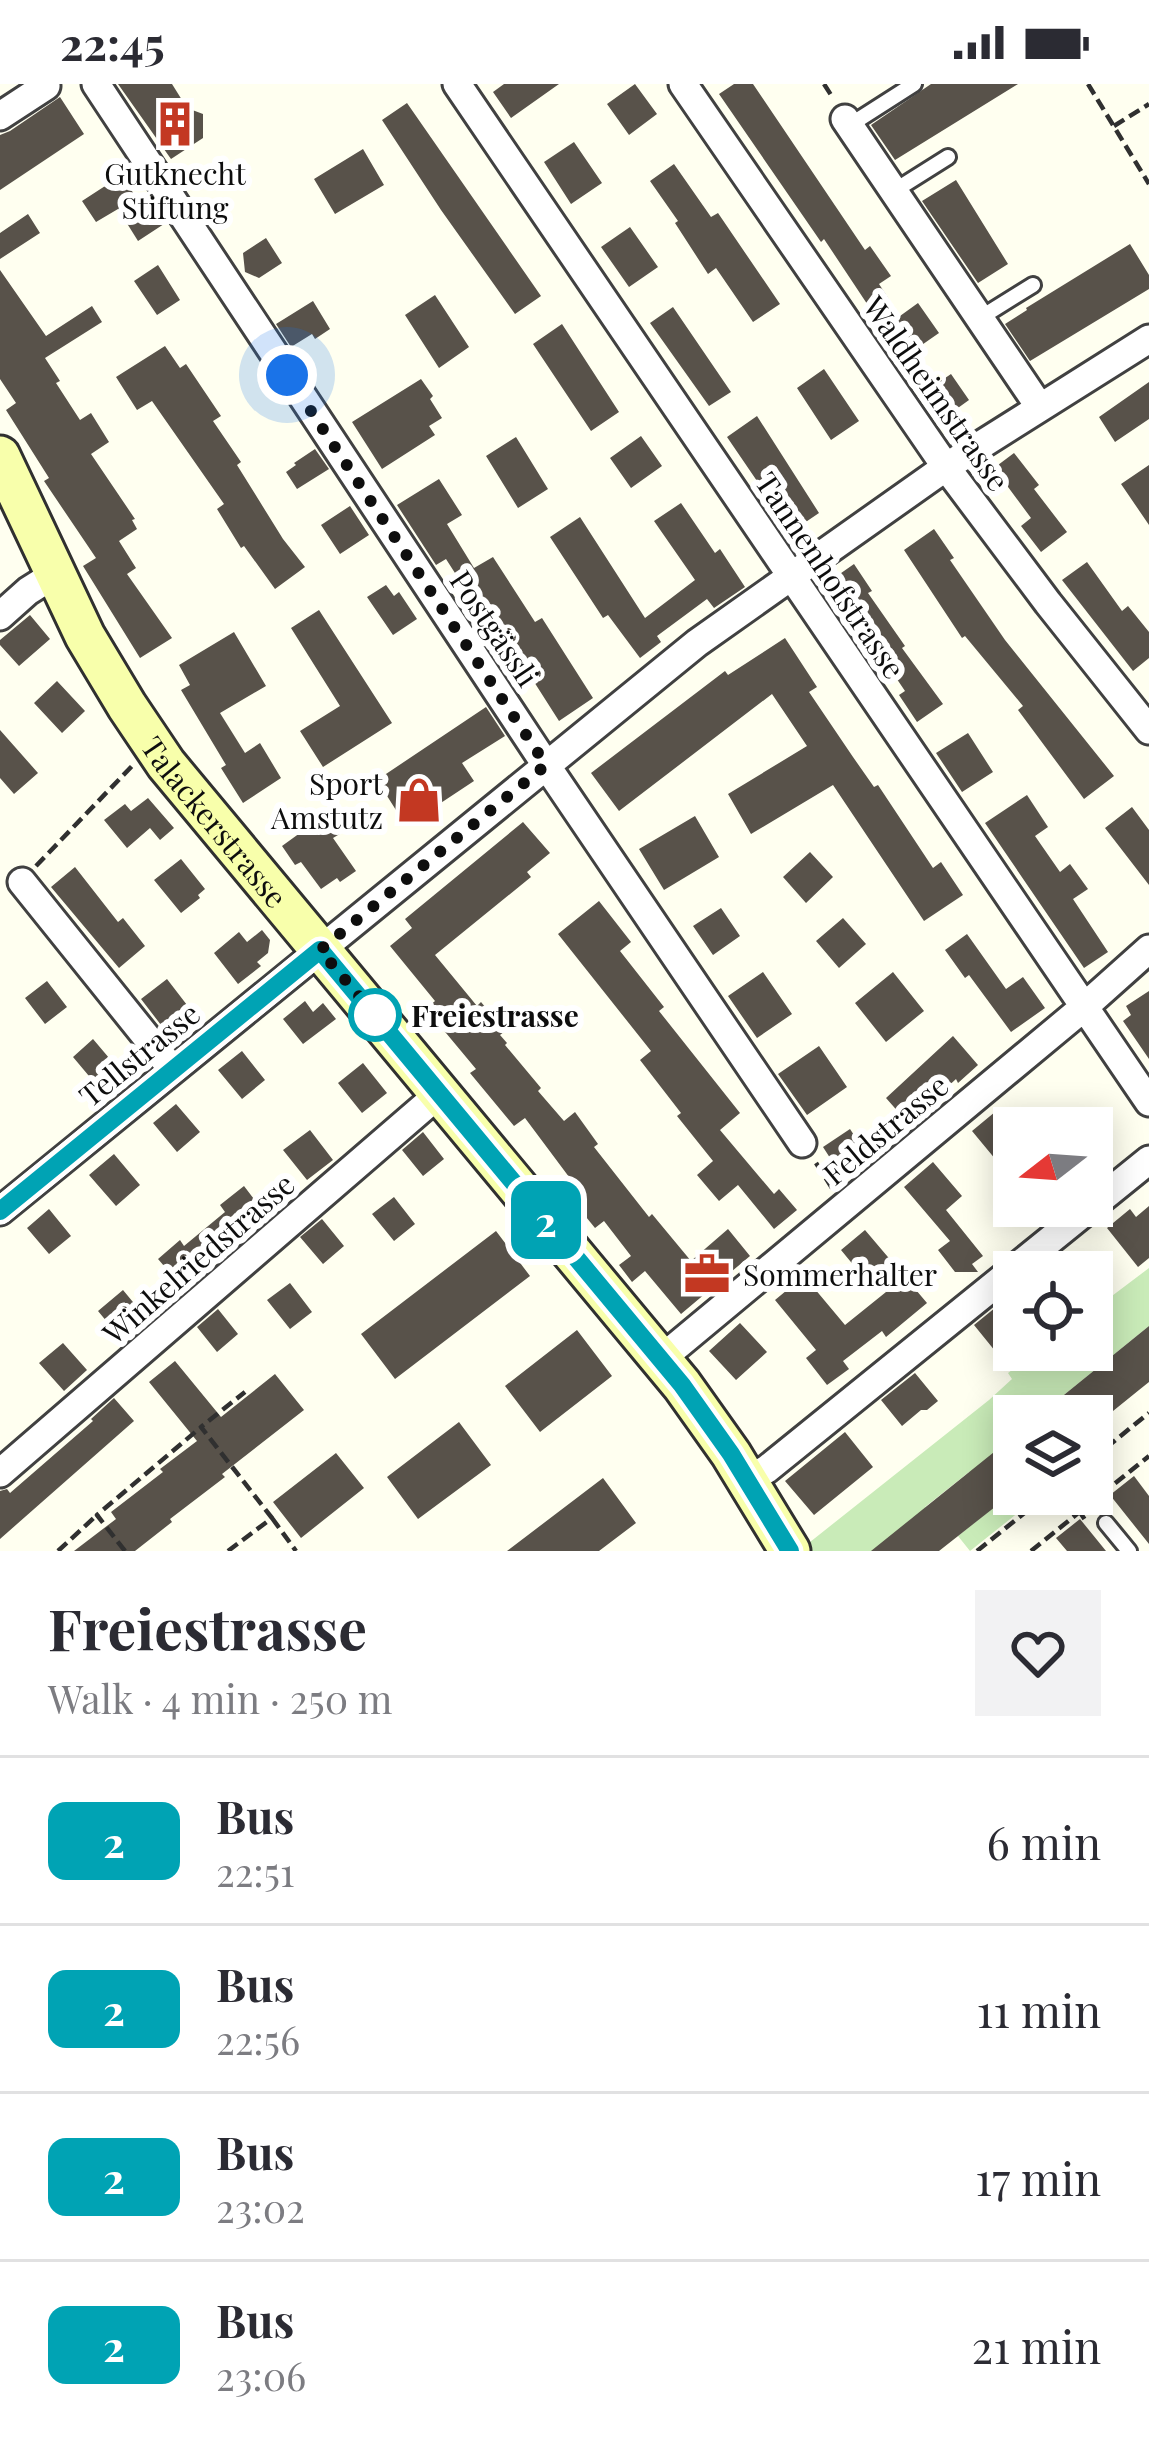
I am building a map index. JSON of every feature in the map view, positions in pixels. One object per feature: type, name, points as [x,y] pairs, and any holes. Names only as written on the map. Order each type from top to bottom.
[{"type":"main road","name":"Talackerstrasse","points":[[0,456],[98,658],[153,745],[220,832],[661,1359],[717,1432],[790,1551]]},
{"type":"street","name":"Postgässli","points":[[96,84],[802,1143]]},
{"type":"street","name":"Tannenhofstrasse","points":[[457,84],[1149,1102]]},
{"type":"street","name":"Waldheimstrasse","points":[[683,84],[946,467],[1149,730]]},
{"type":"street","points":[[0,116],[46,86]]},
{"type":"street","points":[[847,122],[1039,406]]},
{"type":"street","points":[[320,950],[654,676],[946,467],[1149,338]]},
{"type":"street","points":[[0,616],[55,574]]},
{"type":"street","points":[[22,882],[173,1070]]},
{"type":"street","name":"Feldstrasse","points":[[661,1359],[1149,949]]},
{"type":"street","name":"Tellstrasse","points":[[0,1211],[320,950]]},
{"type":"street","name":"Winkelriedstrasse","points":[[0,1473],[440,1093]]},
{"type":"street","points":[[748,1480],[1149,1160]]},
{"type":"lane","points":[[847,122],[914,84]]},
{"type":"lane","points":[[894,191],[948,157]]},
{"type":"lane","points":[[980,318],[1033,285]]},
{"type":"lane","points":[[1106,1523],[1129,1551]]},
{"type":"path","points":[[1088,84],[1149,184]]},
{"type":"path","points":[[1114,126],[1149,104]]},
{"type":"path","points":[[22,882],[153,745]]},
{"type":"path","points":[[802,1143],[844,1206]]},
{"type":"path","points":[[58,1551],[245,1393]]},
{"type":"path","points":[[1113,1442],[1149,1413]]},
{"type":"path","points":[[201,1427],[296,1551]]},
{"type":"path","points":[[1113,1485],[1149,1456]]},
{"type":"path","points":[[97,1515],[125,1551]]},
{"type":"path","points":[[977,1551],[1022,1515]]},
{"type":"path","points":[[1031,1551],[1076,1515]]},
{"type":"path","points":[[229,1551],[272,1518]]},
{"type":"green space","points":[[1149,1268],[1149,1326],[1113,1355],[1113,1295]]},
{"type":"green space","points":[[1094,1371],[1064,1395],[994,1395],[1012,1379],[1008,1373]]},
{"type":"green space","points":[[993,1396],[993,1456],[972,1474],[925,1507],[927,1511],[912,1518],[876,1551],[808,1551],[805,1546]]},
{"type":"green space","points":[[993,1508],[993,1515],[1015,1515],[970,1551],[958,1536]]},
{"type":"building","name":"Gutknecht Stiftung","points":[[118,84],[172,84],[187,108],[203,114],[203,138],[171,159]]},
{"type":"building","points":[[504,84],[559,84],[511,118],[493,92]]},
{"type":"building","points":[[635,84],[657,114],[629,135],[607,104]]},
{"type":"building","points":[[734,84],[753,84],[865,250],[870,246],[891,276],[879,284],[900,316],[918,303],[939,333],[903,358],[719,94]]},
{"type":"building","points":[[931,84],[1018,84],[895,160],[871,125]]},
{"type":"building","points":[[60,97],[84,134],[0,190],[0,135]]},
{"type":"building","points":[[407,103],[541,296],[515,314],[382,120]]},
{"type":"building","points":[[574,142],[602,183],[571,204],[544,162]]},
{"type":"building","points":[[363,149],[384,185],[335,214],[314,179]]},
{"type":"building","points":[[674,164],[711,217],[718,213],[780,304],[753,322],[716,268],[708,274],[650,181]]},
{"type":"building","points":[[122,175],[145,212],[152,207],[164,224],[138,241],[118,209],[96,222],[82,201]]},
{"type":"building","points":[[956,180],[1008,264],[978,283],[922,201]]},
{"type":"building","points":[[28,214],[40,233],[0,259],[0,233]]},
{"type":"building","points":[[630,227],[658,267],[629,287],[601,247]]},
{"type":"building","points":[[266,238],[282,263],[259,278],[245,272],[243,253]]},
{"type":"building","points":[[1130,244],[1149,275],[1149,289],[1030,361],[1005,324]]},
{"type":"building","points":[[158,265],[180,300],[157,315],[134,281]]},
{"type":"building","points":[[0,270],[46,336],[92,306],[102,322],[45,358],[80,420],[91,413],[109,442],[91,454],[135,519],[137,529],[119,541],[136,568],[127,574],[172,638],[140,658],[83,566],[96,558],[44,481],[49,478],[6,410],[16,403],[0,379]]},
{"type":"building","points":[[435,295],[469,347],[439,368],[405,315]]},
{"type":"building","points":[[313,301],[330,329],[291,347],[276,324]]},
{"type":"building","points":[[673,307],[731,392],[709,406],[650,323]]},
{"type":"building","points":[[562,324],[619,412],[591,431],[533,344]]},
{"type":"building","points":[[165,346],[180,368],[186,364],[221,416],[213,421],[241,462],[237,465],[305,567],[275,589],[241,548],[217,509],[224,504],[152,401],[137,410],[116,377]]},
{"type":"building","points":[[824,369],[859,421],[831,440],[797,388]]},
{"type":"building","points":[[951,374],[969,400],[944,418],[926,391]]},
{"type":"building","points":[[421,379],[442,418],[429,426],[435,435],[382,469],[352,422]]},
{"type":"building","points":[[1149,382],[1149,419],[1115,442],[1099,417]]},
{"type":"building","points":[[757,416],[819,513],[788,534],[727,437]]},
{"type":"building","points":[[641,436],[662,466],[631,488],[610,458]]},
{"type":"building","points":[[516,437],[548,489],[518,508],[486,456]]},
{"type":"building","points":[[315,449],[329,469],[297,489],[286,472]]},
{"type":"building","points":[[1014,453],[1067,532],[1041,552],[1021,526],[1031,518],[994,468]]},
{"type":"building","points":[[1149,465],[1149,525],[1121,484]]},
{"type":"building","points":[[439,479],[462,515],[447,524],[474,568],[493,557],[535,622],[542,618],[593,698],[559,721],[492,616],[485,620],[446,559],[436,565],[397,505]]},
{"type":"building","points":[[681,503],[745,587],[714,608],[707,599],[657,636],[661,642],[640,658],[608,615],[603,618],[550,537],[580,517],[645,618],[695,580],[654,521]]},
{"type":"building","points":[[350,506],[369,535],[340,554],[321,525]]},
{"type":"building","points":[[934,529],[1005,640],[1114,776],[1084,799],[1018,710],[1023,706],[962,638],[904,550]]},
{"type":"building","points":[[1087,562],[1122,611],[1128,606],[1149,632],[1149,658],[1133,671],[1062,580]]},
{"type":"building","points":[[854,564],[902,648],[943,704],[917,722],[899,695],[905,691],[884,660],[880,663],[824,585]]},
{"type":"building","points":[[386,585],[394,596],[399,592],[417,619],[393,635],[367,597]]},
{"type":"building","points":[[319,610],[392,723],[323,767],[300,731],[340,706],[291,628]]},
{"type":"building","points":[[30,615],[50,639],[19,666],[0,640]]},
{"type":"building","points":[[234,632],[266,686],[220,713],[245,753],[260,743],[281,778],[243,803],[181,690],[190,685],[179,665]]},
{"type":"building","points":[[785,638],[817,687],[809,692],[853,757],[874,787],[878,785],[933,868],[941,862],[963,895],[924,921],[833,785],[751,834],[728,794],[807,746],[772,694],[619,811],[591,773],[725,671],[728,675]]},
{"type":"building","points":[[57,681],[85,711],[62,733],[34,703]]},
{"type":"building","points":[[486,707],[505,736],[462,763],[474,781],[406,826],[377,780]]},
{"type":"building","points":[[0,730],[38,773],[14,794],[0,778]]},
{"type":"building","points":[[968,733],[993,772],[962,792],[936,753]]},
{"type":"building","points":[[1027,795],[1048,827],[1035,836],[1060,872],[1070,864],[1088,889],[1073,899],[1108,952],[1084,968],[985,823]]},
{"type":"building","points":[[148,798],[174,828],[160,840],[150,828],[127,848],[104,820],[125,804],[131,811]]},
{"type":"building","points":[[1132,807],[1149,830],[1149,885],[1105,828]]},
{"type":"building","points":[[329,812],[343,832],[333,838],[356,871],[321,889],[282,846]]},
{"type":"building","points":[[695,816],[719,857],[664,890],[639,849]]},
{"type":"building","points":[[523,822],[550,853],[527,872],[531,877],[435,955],[477,1006],[481,1002],[505,1031],[500,1035],[505,1045],[541,1088],[538,1091],[564,1121],[575,1112],[598,1144],[594,1147],[691,1261],[728,1229],[750,1256],[681,1314],[645,1271],[632,1282],[619,1265],[631,1256],[604,1221],[595,1228],[569,1196],[578,1189],[525,1118],[514,1126],[470,1073],[476,1069],[426,1009],[435,1001],[390,946],[412,928],[405,919]]},
{"type":"building","points":[[810,852],[833,877],[806,903],[783,877]]},
{"type":"building","points":[[181,859],[205,889],[181,913],[154,880]]},
{"type":"building","points":[[75,867],[118,922],[123,918],[145,946],[119,968],[51,887]]},
{"type":"building","points":[[599,901],[631,942],[620,951],[664,1007],[659,1011],[740,1113],[720,1130],[774,1194],[779,1189],[797,1210],[774,1229],[738,1185],[719,1201],[697,1175],[713,1161],[640,1060],[651,1051],[558,934]]},
{"type":"building","points":[[721,908],[740,936],[713,955],[693,926]]},
{"type":"building","points":[[843,918],[866,944],[839,968],[816,941]]},
{"type":"building","points":[[262,930],[270,940],[268,953],[257,962],[261,966],[238,984],[214,953],[239,932],[247,942]]},
{"type":"building","points":[[967,934],[1006,989],[1023,977],[1045,1008],[1011,1032],[945,950]]},
{"type":"building","points":[[763,972],[792,1014],[757,1038],[728,996]]},
{"type":"building","points":[[893,972],[924,1011],[886,1042],[855,1003]]},
{"type":"building","points":[[167,979],[187,1005],[161,1025],[141,999]]},
{"type":"building","points":[[47,981],[67,1007],[45,1024],[25,998]]},
{"type":"building","points":[[1149,991],[1149,1059],[1123,1021],[1131,1015],[1126,1006]]},
{"type":"building","points":[[305,1001],[313,1012],[323,1003],[336,1019],[303,1044],[283,1019]]},
{"type":"building","points":[[953,1036],[978,1065],[908,1123],[886,1098]]},
{"type":"building","points":[[93,1039],[115,1065],[94,1082],[73,1057]]},
{"type":"building","points":[[819,1046],[847,1087],[807,1115],[778,1074]]},
{"type":"building","points":[[242,1051],[265,1080],[242,1099],[218,1070]]},
{"type":"building","points":[[363,1063],[387,1093],[362,1113],[338,1083]]},
{"type":"building","points":[[176,1104],[200,1132],[177,1152],[153,1123]]},
{"type":"building","points":[[993,1114],[993,1156],[972,1131]]},
{"type":"building","points":[[850,1129],[871,1161],[843,1178],[823,1147]]},
{"type":"building","points":[[310,1130],[333,1160],[307,1180],[283,1150]]},
{"type":"building","points":[[423,1132],[444,1159],[423,1176],[402,1150]]},
{"type":"building","points":[[114,1154],[140,1185],[116,1206],[89,1175]]},
{"type":"building","points":[[933,1162],[962,1196],[946,1210],[983,1256],[972,1264],[978,1272],[955,1272],[938,1250],[950,1241],[904,1187]]},
{"type":"building","points":[[244,1186],[266,1215],[199,1263],[204,1269],[183,1288],[158,1259],[180,1240],[184,1246],[225,1212],[220,1205]]},
{"type":"building","points":[[394,1197],[415,1224],[394,1241],[372,1214]]},
{"type":"building","points":[[1149,1206],[1149,1258],[1138,1267],[1107,1228],[1130,1209],[1136,1217]]},
{"type":"building","points":[[49,1209],[71,1236],[49,1254],[27,1228]]},
{"type":"building","points":[[322,1219],[344,1246],[323,1264],[300,1237]]},
{"type":"building","points":[[865,1230],[927,1303],[886,1337],[882,1331],[843,1361],[849,1369],[827,1385],[806,1358],[816,1350],[775,1300],[804,1276],[845,1325],[886,1292],[862,1261],[855,1267],[841,1250]]},
{"type":"building","points":[[496,1231],[530,1276],[395,1379],[361,1334]]},
{"type":"building","points":[[290,1283],[312,1312],[290,1329],[267,1300]]},
{"type":"building","points":[[123,1290],[147,1319],[122,1340],[98,1311]]},
{"type":"building","points":[[218,1309],[238,1334],[217,1352],[197,1327]]},
{"type":"building","points":[[993,1310],[993,1348],[974,1325]]},
{"type":"building","points":[[740,1323],[767,1352],[736,1380],[709,1351]]},
{"type":"building","points":[[1149,1326],[1149,1382],[1113,1411],[1113,1395],[1064,1395],[1094,1371],[1113,1371],[1113,1355]]},
{"type":"building","points":[[577,1330],[612,1376],[540,1432],[505,1386]]},
{"type":"building","points":[[63,1343],[87,1370],[64,1391],[39,1363]]},
{"type":"building","points":[[175,1361],[221,1417],[275,1374],[304,1410],[135,1551],[74,1551],[116,1519],[111,1512],[197,1441],[149,1382]]},
{"type":"building","points":[[915,1373],[938,1401],[902,1426],[881,1400]]},
{"type":"building","points":[[114,1398],[134,1421],[0,1539],[0,1491],[10,1493]]},
{"type":"building","points":[[459,1422],[491,1465],[418,1519],[387,1477]]},
{"type":"building","points":[[845,1432],[873,1467],[814,1515],[785,1481]]},
{"type":"building","points":[[336,1453],[364,1488],[301,1538],[273,1502]]},
{"type":"building","points":[[993,1453],[993,1509],[939,1551],[871,1551]]},
{"type":"building","points":[[1134,1476],[1149,1496],[1149,1544],[1113,1499],[1113,1493]]},
{"type":"building","points":[[603,1478],[636,1523],[599,1551],[507,1551]]},
{"type":"building","points":[[1080,1519],[1106,1551],[1067,1551],[1056,1538]]},
{"type":"bus line","name":"2","points":[[0,1211],[320,950],[682,1385],[790,1551]]},
{"type":"place","name":"Gutknecht Stiftung","points":[[175,124]]},
{"type":"place","name":"Sport Amstutz","points":[[419,800]]},
{"type":"place","name":"Freiestrasse","points":[[375,1015]]},
{"type":"place","name":"Sommerhalter","points":[[707,1274]]},
{"type":"route","points":[[287,375],[546,765],[320,950],[380,1021],[375,1015]]}]
